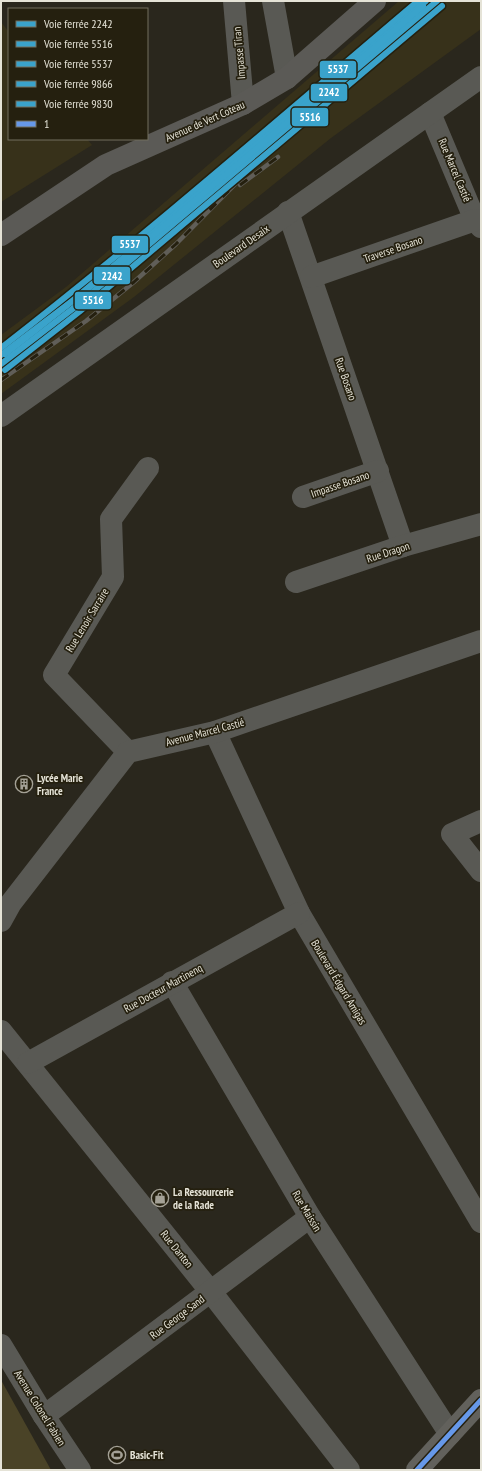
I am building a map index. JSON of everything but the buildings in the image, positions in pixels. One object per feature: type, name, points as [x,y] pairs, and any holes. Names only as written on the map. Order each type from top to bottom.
[{"type":"main road","points":[[417,1470],[481,1400]]},
{"type":"street","name":"Impasse Tiran","points":[[234,1],[243,104]]},
{"type":"street","points":[[273,1],[287,78]]},
{"type":"street","name":"Avenue de Vert Coteau","points":[[1,235],[106,165],[243,104],[287,78],[375,1]]},
{"type":"street","name":"Boulevard Desaix","points":[[1,416],[481,77]]},
{"type":"street","name":"Rue Marcel Castié","points":[[430,113],[478,223]]},
{"type":"street","name":"Rue Bosano","points":[[288,212],[403,546]]},
{"type":"street","name":"Traverse Bosano","points":[[311,277],[478,223]]},
{"type":"street","name":"Rue Lenoir Sarraire","points":[[128,752],[54,675],[113,577],[111,519],[148,468]]},
{"type":"street","name":"Impasse Bosano","points":[[303,497],[378,471]]},
{"type":"street","name":"Rue Dragon","points":[[296,582],[403,546],[481,524]]},
{"type":"street","name":"Avenue Marcel Castié","points":[[128,752],[215,732],[481,640]]},
{"type":"street","name":"Boulevard Édgard Amigas","points":[[215,732],[299,913],[481,1222]]},
{"type":"street","points":[[1,921],[11,903],[128,752]]},
{"type":"street","points":[[481,821],[452,834],[481,871]]},
{"type":"street","name":"Rue Docteur Martinenq","points":[[28,1063],[299,913]]},
{"type":"street","name":"Rue Maissin","points":[[172,982],[310,1217],[450,1434]]},
{"type":"street","name":"Rue Danton","points":[[1,1031],[211,1292],[349,1470]]},
{"type":"street","name":"Rue George Sand","points":[[44,1416],[310,1217]]},
{"type":"street","name":"Avenue Colonel Fabien","points":[[1,1345],[44,1416],[80,1470]]},
{"type":"shaded area","points":[[399,1],[481,1],[481,29],[331,138],[134,297],[1,394],[1,335],[66,287]]},
{"type":"shaded area","points":[[1,22],[8,31],[8,140],[88,140],[92,145],[1,202]]},
{"type":"shaded area","points":[[1,1380],[51,1470],[1,1470]]},
{"type":"railway","points":[[1,380],[86,321],[134,282],[176,244],[267,152],[354,72]]},
{"type":"railway","points":[[240,185],[278,157]]},
{"type":"rail line","name":"5537","points":[[1,348],[159,220],[418,1]]},
{"type":"rail line","name":"9866","points":[[1,355],[71,302],[426,1]]},
{"type":"rail line","name":"2242","points":[[1,364],[75,307],[437,1]]},
{"type":"rail line","name":"9830","points":[[5,354],[164,226],[423,6]]},
{"type":"rail line","name":"5516","points":[[5,370],[79,312],[442,6]]},
{"type":"transit line","name":"1","points":[[417,1470],[481,1400]]},
{"type":"place","name":"Lycée Marie France","points":[[24,784]]},
{"type":"place","name":"La Ressourcerie de la Rade","points":[[160,1198]]},
{"type":"place","name":"Basic-Fit","points":[[117,1455]]}]
